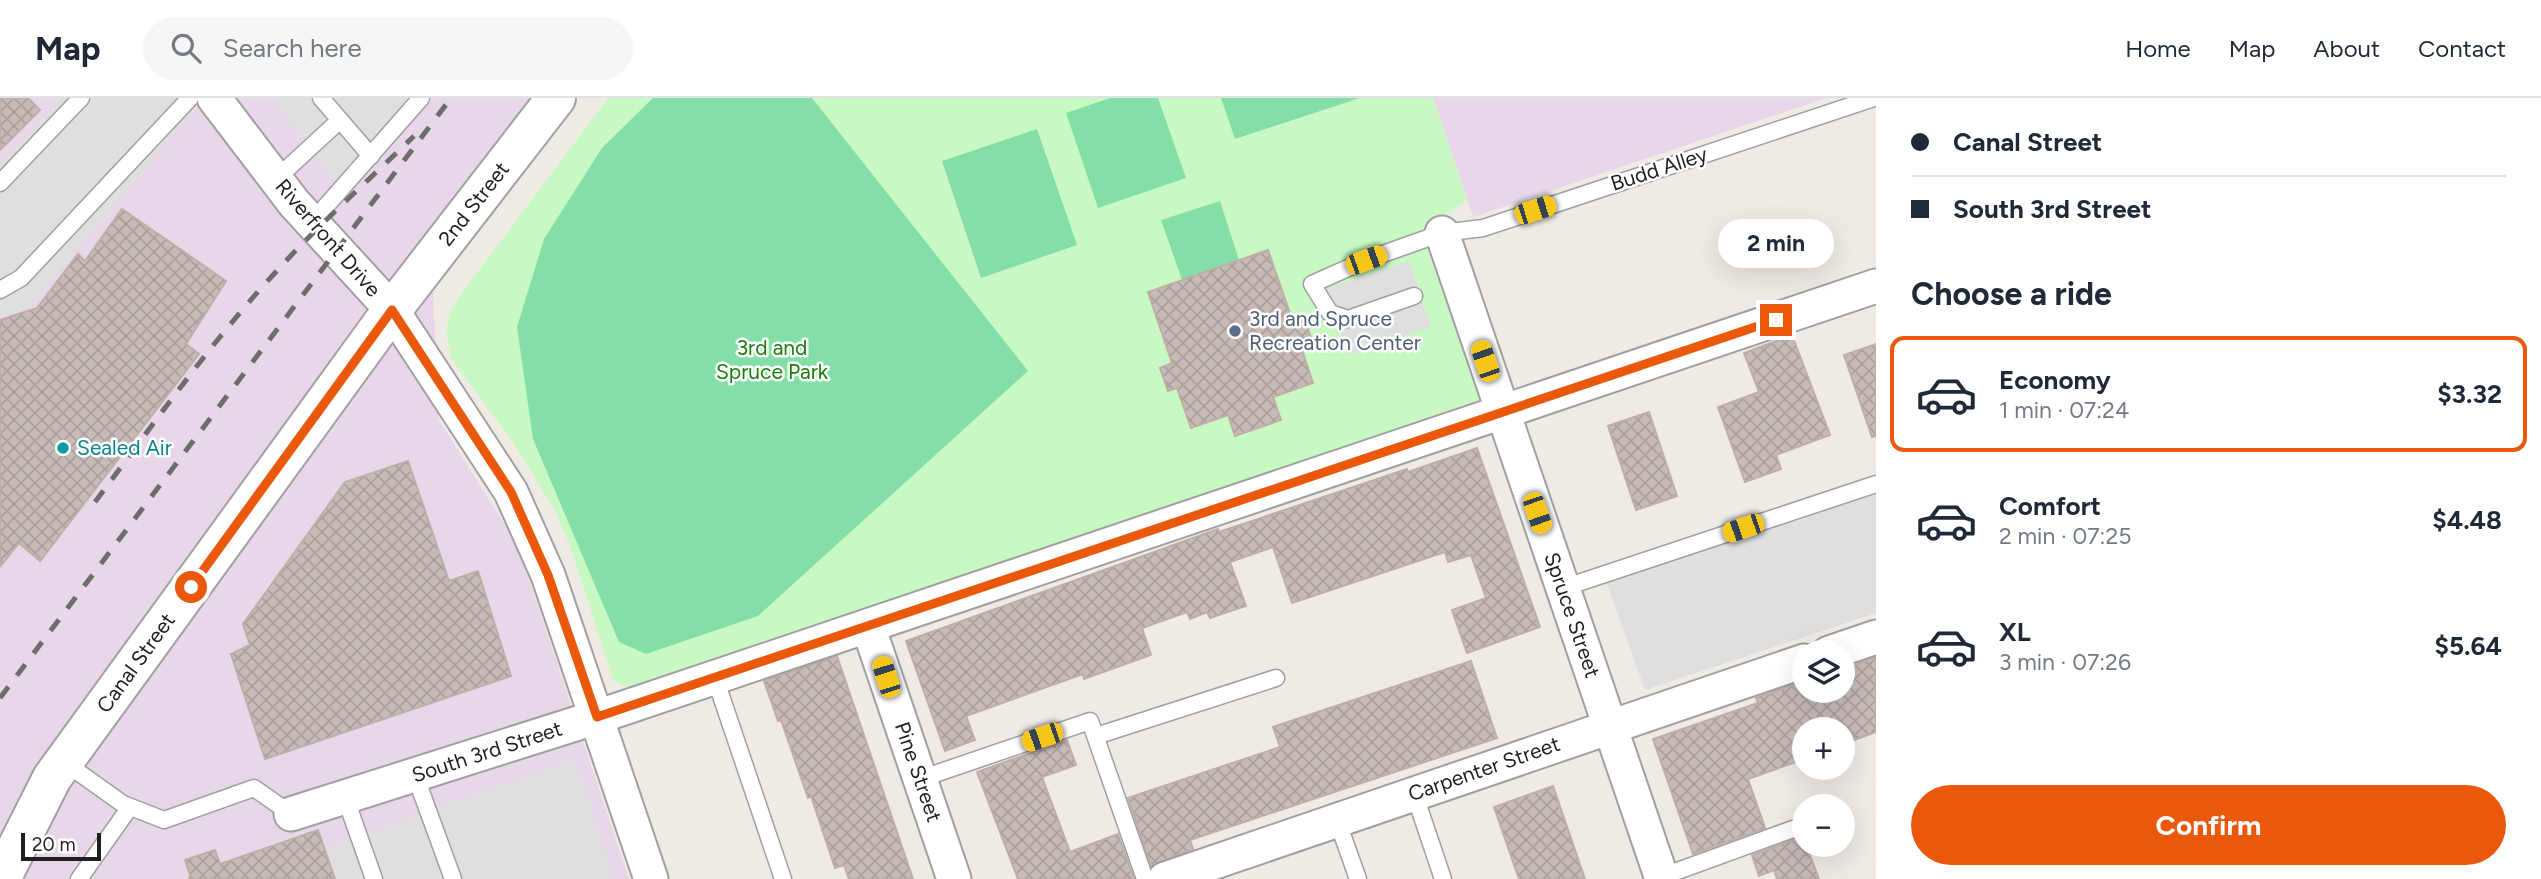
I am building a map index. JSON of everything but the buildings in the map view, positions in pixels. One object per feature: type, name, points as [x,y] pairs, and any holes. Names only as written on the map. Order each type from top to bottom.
[{"type":"street","name":"Riverfront Drive","points":[[214,98],[312,222],[392,310],[517,503],[548,575],[651,879]]},
{"type":"street","name":"2nd Street","points":[[392,310],[555,98]]},
{"type":"street","name":"Spruce Street","points":[[1442,233],[1662,878]]},
{"type":"street","name":"South 3rd Street","points":[[291,814],[715,678],[1876,286]]},
{"type":"street","name":"Canal Street","points":[[1,879],[58,770],[392,310]]},
{"type":"street","name":"Pine Street","points":[[868,626],[954,879]]},
{"type":"street","points":[[1855,644],[1876,637]]},
{"type":"street","name":"Carpenter Street","points":[[1165,879],[1792,665]]},
{"type":"street","name":"Canal Street","points":[[0,827],[16,805],[58,770]]},
{"type":"lane","points":[[0,183],[81,98]]},
{"type":"lane","points":[[0,290],[21,278],[190,98]]},
{"type":"lane","points":[[321,98],[371,156]]},
{"type":"lane","points":[[312,222],[421,98]]},
{"type":"lane","name":"Budd Alley","points":[[1414,296],[1348,319],[1330,313],[1312,284],[1366,260],[1442,233],[1483,228],[1874,98]]},
{"type":"lane","points":[[276,179],[340,120]]},
{"type":"lane","points":[[1563,588],[1876,484]]},
{"type":"lane","points":[[715,678],[783,879]]},
{"type":"lane","points":[[1097,736],[1276,678]]},
{"type":"lane","points":[[920,779],[1090,721],[1145,879]]},
{"type":"lane","points":[[58,770],[130,807],[164,820],[254,788],[291,814]]},
{"type":"lane","points":[[415,775],[453,879]]},
{"type":"lane","points":[[1414,793],[1443,879]]},
{"type":"lane","points":[[345,797],[374,879]]},
{"type":"lane","points":[[79,879],[130,807]]},
{"type":"lane","points":[[1337,820],[1358,879]]},
{"type":"lane","points":[[1662,878],[1792,829]]},
{"type":"shaded area","points":[[0,98],[535,98],[430,226],[439,420],[518,546],[629,879],[0,879]]},
{"type":"shaded area","points":[[64,98],[183,98],[194,111],[28,308],[0,318],[0,165]]},
{"type":"shaded area","points":[[272,98],[421,98],[339,188]]},
{"type":"shaded area","points":[[1433,98],[1826,98],[1473,217]]},
{"type":"shaded area","points":[[1409,261],[1431,327],[1348,355],[1326,289]]},
{"type":"shaded area","points":[[1876,494],[1876,613],[1645,690],[1607,584]]},
{"type":"shaded area","points":[[574,760],[613,879],[335,879],[325,848]]},
{"type":"green space","name":"3rd and Spruce Park","points":[[608,98],[1433,98],[1467,200],[1422,232],[1480,400],[631,686],[620,685],[613,679],[569,543],[554,509],[513,442],[452,360],[446,333],[449,315],[458,298]]},
{"type":"green space","points":[[653,98],[812,98],[1028,371],[758,616],[646,654],[619,642],[533,439],[517,327],[544,239],[602,148]]},
{"type":"green space","points":[[1110,98],[1158,98],[1186,178],[1098,208],[1066,113]]},
{"type":"green space","points":[[1221,98],[1360,98],[1235,139]]},
{"type":"green space","points":[[1037,129],[1077,245],[981,278],[942,161]]},
{"type":"green space","points":[[1220,201],[1239,260],[1182,280],[1161,220]]},
{"type":"railway","points":[[0,698],[451,98]]},
{"type":"railway","points":[[95,502],[181,386],[249,302],[307,239],[414,136]]},
{"type":"place","name":"3rd and Spruce Recreation Center","points":[[1235,331]]},
{"type":"place","name":"Sealed Air","points":[[63,448]]},
{"type":"route","points":[[191,587],[392,310],[511,492],[548,575],[597,717],[1776,320]]}]
